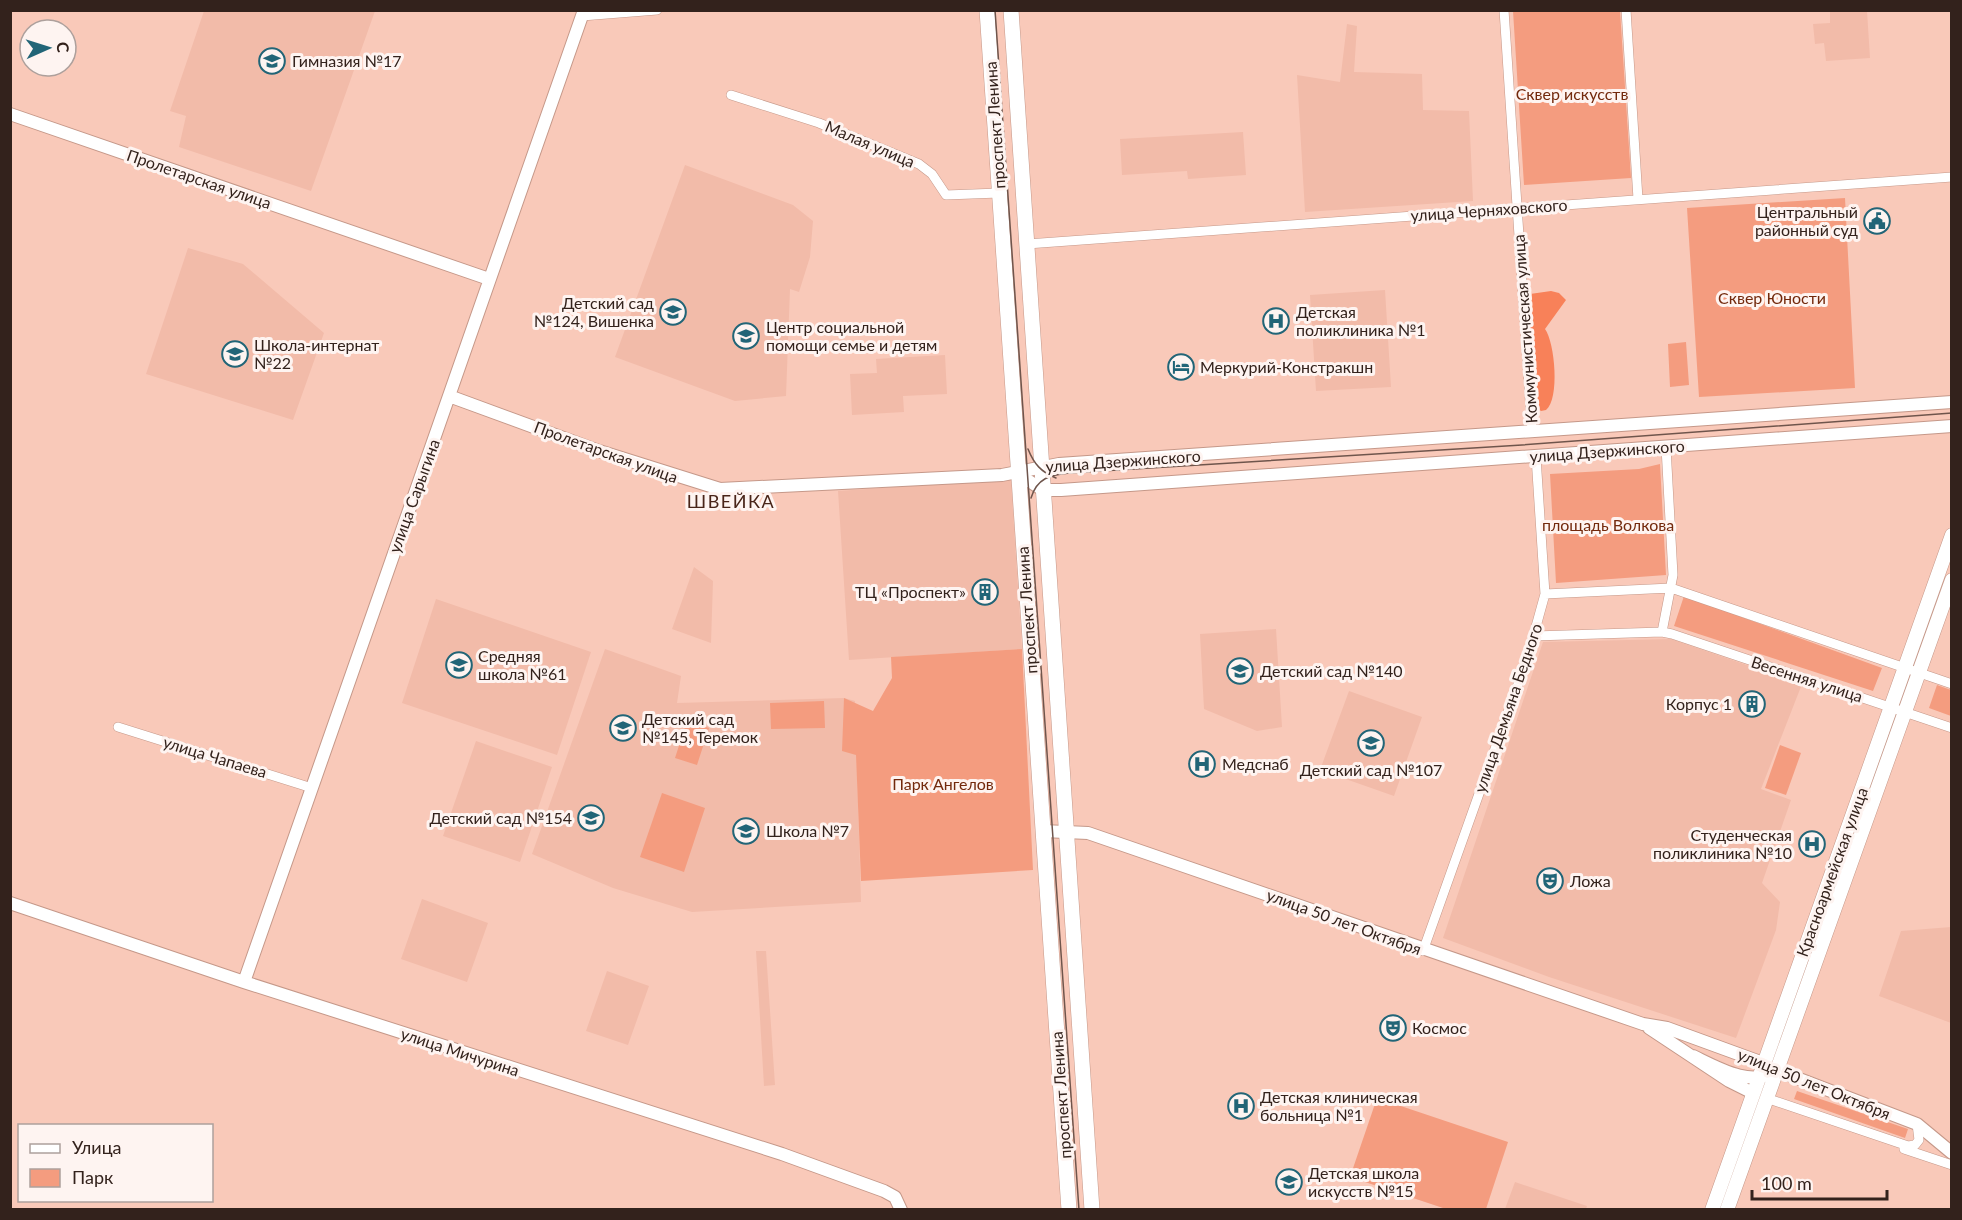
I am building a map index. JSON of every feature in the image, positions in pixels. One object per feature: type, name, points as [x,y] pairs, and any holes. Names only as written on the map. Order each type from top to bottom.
[{"type":"main road","name":"проспект Ленина","points":[[987,10],[1069,1209]]},
{"type":"main road","name":"проспект Ленина","points":[[1011,10],[1092,1209]]},
{"type":"main road","name":"Красноармейская улица","points":[[1727,1209],[1898,709],[1905,668],[1952,535]]},
{"type":"main road","name":"Красноармейская улица","points":[[1712,1209],[1763,1063],[1898,709],[1918,673],[1952,580]]},
{"type":"main road","name":"улица 50 лет Октября","points":[[1763,1063],[1776,1070]]},
{"type":"main road","name":"улица 50 лет Октября","points":[[1753,1093],[1766,1098]]},
{"type":"street","points":[[583,13],[657,10]]},
{"type":"street","name":"Коммунистическая улица","points":[[1504,10],[1532,431]]},
{"type":"street","points":[[1626,10],[1638,199]]},
{"type":"street","name":"улица Сарыгина","points":[[244,982],[583,13]]},
{"type":"street","name":"Малая улица","points":[[731,95],[819,123],[919,164],[932,174],[946,195],[999,193]]},
{"type":"street","name":"Пролетарская улица","points":[[10,114],[489,279]]},
{"type":"street","name":"улица Черняховского","points":[[1027,244],[1952,177]]},
{"type":"street","name":"Пролетарская улица","points":[[449,396],[628,461],[720,489],[1018,474]]},
{"type":"street","name":"улица Дзержинского","points":[[1018,474],[1042,466],[1952,402]]},
{"type":"street","name":"улица Дзержинского","points":[[1018,474],[1043,490],[1952,426]]},
{"type":"street","points":[[1662,632],[1673,575],[1666,447]]},
{"type":"street","name":"улица Демьяна Бедного","points":[[1423,951],[1534,636],[1545,594],[1536,457]]},
{"type":"street","points":[[1545,594],[1671,588],[1952,684]]},
{"type":"street","name":"Весенняя улица","points":[[1534,636],[1662,632],[1952,728]]},
{"type":"street","name":"улица Чапаева","points":[[118,727],[312,788]]},
{"type":"street","name":"улица 50 лет Октября","points":[[1043,831],[1088,833],[1423,951],[1643,1024],[1667,1028],[1763,1063]]},
{"type":"street","name":"улица Мичурина","points":[[10,903],[244,982],[782,1154],[884,1191],[895,1197],[901,1209]]},
{"type":"street","name":"улица 50 лет Октября","points":[[1643,1024],[1729,1081],[1753,1093]]},
{"type":"street","points":[[1693,1056],[1741,1075],[1758,1078],[1776,1070]]},
{"type":"street","name":"улица 50 лет Октября","points":[[1776,1070],[1917,1124],[1952,1153]]},
{"type":"street","name":"улица 50 лет Октября","points":[[1766,1098],[1880,1138],[1915,1145],[1920,1134],[1917,1124]]},
{"type":"street","name":"улица 50 лет Октября","points":[[1880,1138],[1894,1146],[1952,1166]]},
{"type":"shaded area","name":"Гимназия №17","points":[[204,11],[375,11],[311,191],[179,147],[186,116],[170,111]]},
{"type":"shaded area","points":[[1830,11],[1867,11],[1870,58],[1826,61],[1824,43],[1815,44],[1813,24],[1830,23]]},
{"type":"shaded area","points":[[1347,24],[1357,26],[1354,72],[1422,74],[1423,110],[1469,111],[1473,201],[1305,212],[1297,75],[1340,82]]},
{"type":"shaded area","points":[[1243,132],[1246,175],[1188,179],[1187,171],[1122,175],[1120,139]]},
{"type":"shaded area","points":[[685,165],[793,205],[813,221],[810,257],[799,292],[790,289],[786,396],[735,401],[615,357]]},
{"type":"shaded area","name":"Школа-интернат №22","points":[[188,248],[243,264],[324,333],[293,420],[146,374]]},
{"type":"shaded area","points":[[1385,290],[1391,387],[1316,391],[1310,295]]},
{"type":"shaded area","points":[[1551,291],[1559,293],[1566,300],[1545,329],[1553,358],[1554,383],[1550,404],[1546,410],[1541,411],[1534,405],[1527,300],[1530,294]]},
{"type":"shaded area","points":[[945,355],[947,394],[903,396],[904,412],[852,415],[850,374],[877,373],[876,359]]},
{"type":"shaded area","points":[[1011,479],[1022,649],[849,660],[838,491]]},
{"type":"shaded area","points":[[694,567],[713,581],[711,643],[672,629]]},
{"type":"shaded area","points":[[436,599],[591,652],[557,755],[402,703]]},
{"type":"shaded area","name":"Детский сад №140","points":[[1276,629],[1282,727],[1257,731],[1204,709],[1200,634]]},
{"type":"shaded area","points":[[1671,639],[1802,684],[1761,789],[1791,800],[1762,883],[1780,902],[1776,930],[1736,1038],[1549,977],[1443,938],[1543,642]]},
{"type":"shaded area","name":"Школа №7","points":[[605,649],[681,676],[677,703],[844,698],[855,701],[861,902],[692,912],[613,888],[532,854]]},
{"type":"shaded area","name":"Детский сад №107","points":[[1349,691],[1422,717],[1394,796],[1320,770]]},
{"type":"shaded area","points":[[476,741],[552,767],[520,862],[443,836]]},
{"type":"shaded area","points":[[422,899],[488,923],[467,982],[401,959]]},
{"type":"shaded area","points":[[1951,927],[1951,1023],[1879,996],[1901,931]]},
{"type":"shaded area","points":[[756,951],[766,951],[775,1085],[764,1086]]},
{"type":"shaded area","points":[[607,971],[649,986],[628,1045],[586,1031]]},
{"type":"shaded area","points":[[1515,1182],[1587,1206],[1586,1209],[1505,1209]]},
{"type":"green space","name":"Сквер искусств","points":[[1513,11],[1620,11],[1631,178],[1524,185]]},
{"type":"green space","name":"Сквер Юности","points":[[1845,198],[1855,388],[1699,397],[1687,208]]},
{"type":"green space","points":[[1686,342],[1689,385],[1670,387],[1668,344]]},
{"type":"green space","name":"площадь Волкова","points":[[1660,464],[1666,575],[1556,583],[1550,474],[1639,469]]},
{"type":"green space","points":[[1684,596],[1882,668],[1873,691],[1674,626]]},
{"type":"green space","name":"Парк Ангелов","points":[[1022,649],[1033,870],[861,881],[856,755],[842,751],[844,698],[873,711],[892,678],[891,657]]},
{"type":"green space","points":[[1937,685],[1951,690],[1951,716],[1929,708]]},
{"type":"green space","points":[[824,701],[825,728],[771,729],[770,703]]},
{"type":"green space","points":[[687,721],[709,728],[697,765],[675,758]]},
{"type":"green space","points":[[1780,745],[1801,753],[1786,795],[1765,788]]},
{"type":"green space","points":[[662,793],[705,808],[684,872],[640,857]]},
{"type":"green space","points":[[1797,1091],[1908,1129],[1905,1138],[1794,1099]]},
{"type":"green space","points":[[1377,1098],[1508,1142],[1486,1209],[1446,1209],[1350,1177]]},
{"type":"tram line","points":[[995,10],[1079,1210]]},
{"type":"tram line","points":[[1031,498],[1037,486],[1045,479],[1069,473],[1522,445],[1952,413]]},
{"type":"tram line","points":[[1028,449],[1039,467],[1056,478]]},
{"type":"place","name":"Гимназия №17","points":[[272,61]]},
{"type":"place","name":"Центральный районный суд","points":[[1877,221]]},
{"type":"place","name":"Детский сад №124, Вишенка","points":[[673,312]]},
{"type":"place","name":"Детская поликлиника №1","points":[[1276,321]]},
{"type":"place","name":"Центр социальной помощи семье и детям","points":[[746,336]]},
{"type":"place","name":"Школа-интернат №22","points":[[235,354]]},
{"type":"place","name":"Меркурий-Констракшн","points":[[1181,367]]},
{"type":"place","name":"ТЦ «Проспект»","points":[[985,592]]},
{"type":"place","name":"Средняя школа №61","points":[[459,665]]},
{"type":"place","name":"Детский сад №140","points":[[1240,671]]},
{"type":"place","name":"Корпус 1","points":[[1752,704]]},
{"type":"place","name":"Детский сад №145, Теремок","points":[[623,728]]},
{"type":"place","name":"Детский сад №107","points":[[1371,743]]},
{"type":"place","name":"Медснаб","points":[[1202,764]]},
{"type":"place","name":"Детский сад №154","points":[[591,818]]},
{"type":"place","name":"Школа №7","points":[[746,831]]},
{"type":"place","name":"Студенческая поликлиника №10","points":[[1812,844]]},
{"type":"place","name":"Ложа","points":[[1550,881]]},
{"type":"place","name":"Космос","points":[[1393,1028]]},
{"type":"place","name":"Детская клиническая больница №1","points":[[1241,1106]]},
{"type":"place","name":"Детская школа искусств №15","points":[[1289,1182]]},
{"type":"district","name":"ШВЕЙКА","points":[[731,502]]}]
